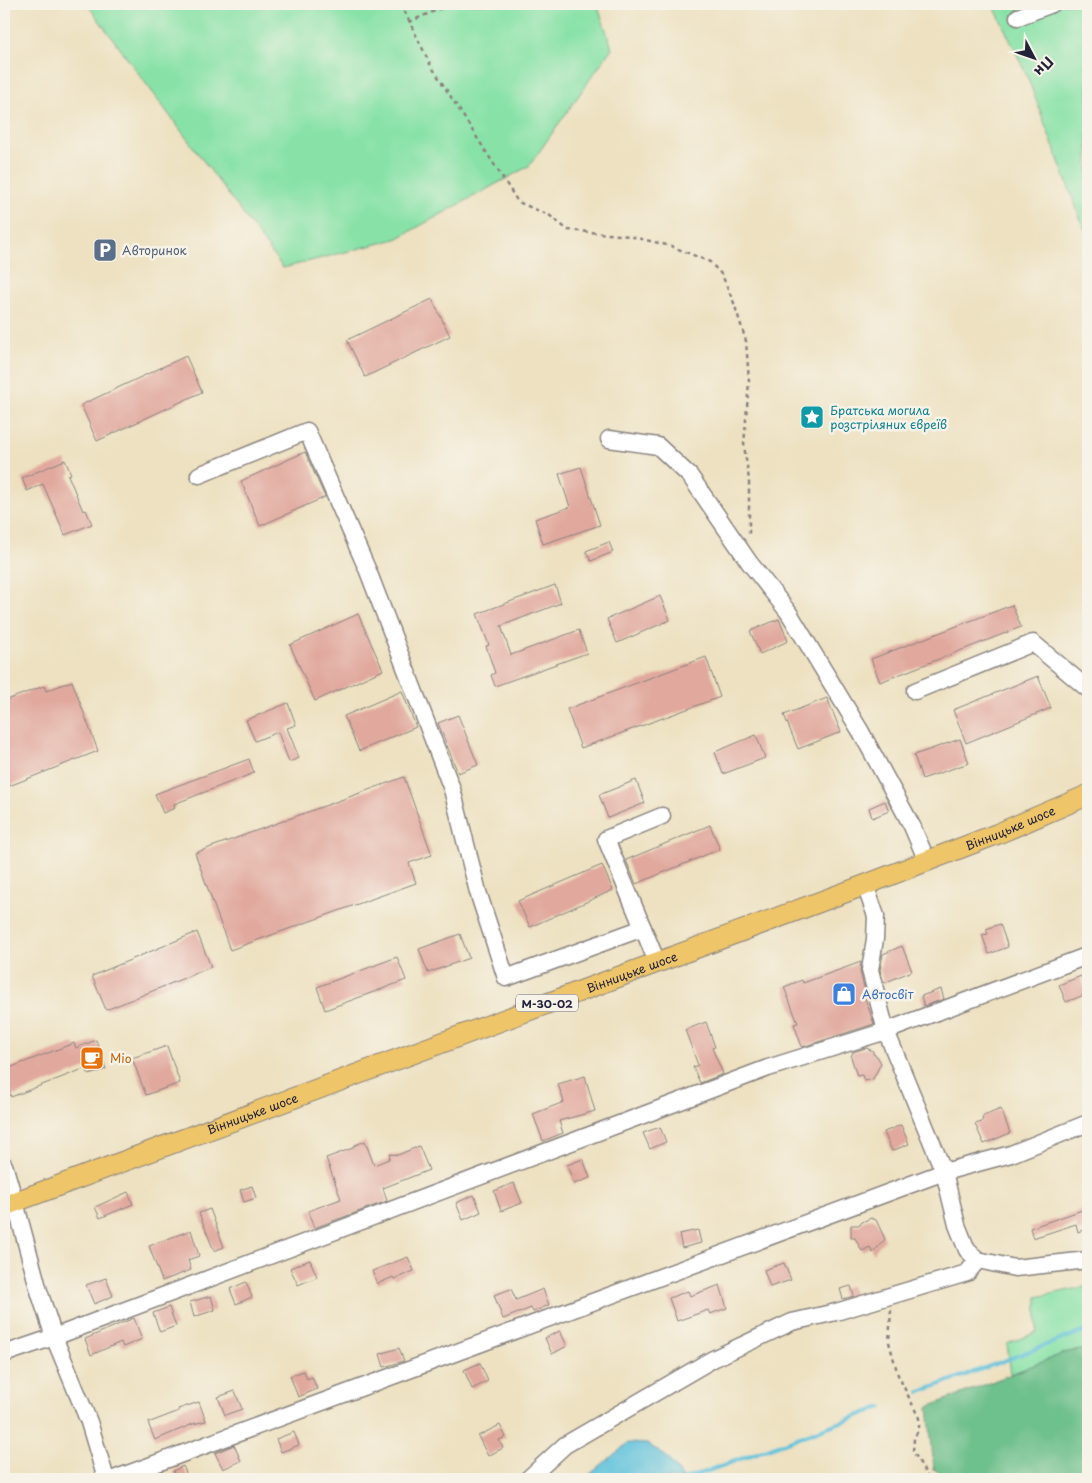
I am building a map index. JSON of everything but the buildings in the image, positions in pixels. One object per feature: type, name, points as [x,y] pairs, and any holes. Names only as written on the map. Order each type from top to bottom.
[{"type":"main road","name":"Вінницьке шосе","points":[[10,1204],[865,885],[1088,795]]},
{"type":"street","points":[[1018,17],[1052,4]]},
{"type":"street","points":[[199,475],[307,431],[368,570],[452,789],[478,892],[506,978],[643,928]]},
{"type":"street","points":[[609,439],[658,446],[690,476],[749,562],[790,613],[861,732],[912,826],[927,861]]},
{"type":"street","points":[[915,691],[1034,643],[1088,689]]},
{"type":"street","points":[[657,962],[606,839],[662,816]]},
{"type":"street","points":[[865,885],[876,916],[875,939],[870,970],[886,1031],[944,1172],[957,1225],[967,1250],[978,1260],[1015,1268]]},
{"type":"street","points":[[4,1354],[54,1337],[758,1072],[886,1031],[1084,957]]},
{"type":"street","points":[[114,1479],[944,1172],[1011,1154],[1088,1124]]},
{"type":"street","points":[[4,1164],[10,1204],[54,1337],[88,1422],[106,1479]]},
{"type":"street","points":[[967,1273],[978,1260]]},
{"type":"street","points":[[518,1479],[532,1476],[565,1445],[713,1359],[792,1322],[836,1312],[967,1273],[1088,1260]]},
{"type":"path","points":[[401,4],[430,64],[518,202],[549,215],[568,230],[629,236],[671,246],[710,262],[722,275],[734,303],[746,341],[749,381],[744,445],[749,480],[749,562]]},
{"type":"path","points":[[409,22],[451,4]]},
{"type":"path","points":[[892,1295],[889,1342],[898,1375],[919,1418],[919,1428],[914,1439],[913,1451],[929,1479]]},
{"type":"green space","points":[[87,4],[597,4],[612,48],[529,166],[396,239],[283,268]]},
{"type":"green space","points":[[993,4],[1088,4],[1088,239],[1027,76]]},
{"type":"green space","points":[[1088,1286],[1088,1349],[1067,1352],[1011,1374],[1007,1344],[1037,1332],[1037,1297]]},
{"type":"green space","points":[[1088,1349],[1088,1473],[1062,1479],[948,1479],[934,1469],[928,1407],[1067,1352]]},
{"type":"water","points":[[628,1443],[648,1444],[667,1457],[684,1479],[584,1479]]},
{"type":"waterway","points":[[920,1392],[1088,1331]]},
{"type":"waterway","points":[[686,1479],[882,1407]]},
{"type":"place","name":"Авторинок","points":[[105,250]]},
{"type":"place","name":"Братська могила розстріляних євреїв","points":[[812,417]]},
{"type":"place","name":"Автосвіт","points":[[844,994]]},
{"type":"place","name":"Міо","points":[[92,1058]]}]
